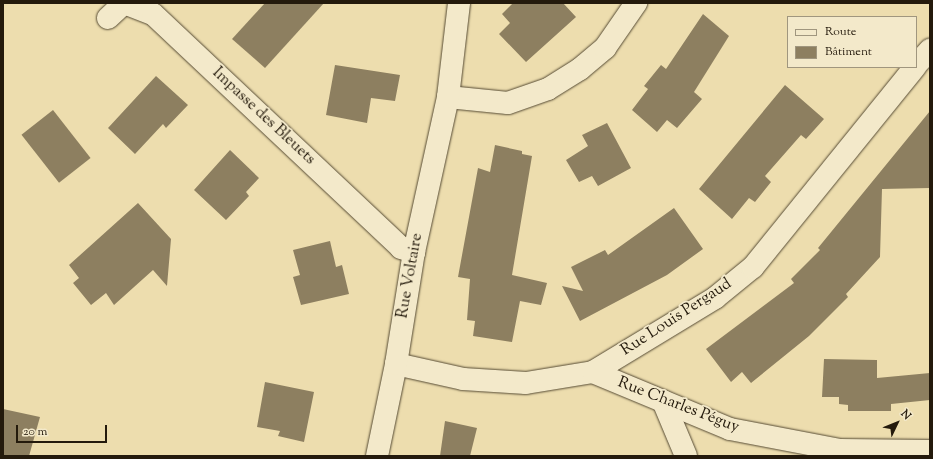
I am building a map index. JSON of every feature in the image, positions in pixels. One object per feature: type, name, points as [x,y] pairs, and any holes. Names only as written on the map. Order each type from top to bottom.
[{"type":"street","name":"Impasse des Bleuets","points":[[108,18],[124,3],[153,14],[401,248],[414,252]]},
{"type":"street","name":"Rue Voltaire","points":[[377,456],[396,364],[414,252],[448,97],[459,3]]},
{"type":"street","points":[[448,97],[508,103],[548,89],[580,69],[604,48],[636,3]]},
{"type":"street","name":"Rue Louis Pergaud","points":[[917,64],[930,50]]},
{"type":"street","name":"Rue Louis Pergaud","points":[[396,364],[463,379],[526,383],[593,372],[715,298],[753,267],[913,68]]},
{"type":"street","name":"Rue Charles Péguy","points":[[593,372],[730,429],[840,450],[930,452]]},
{"type":"street","points":[[663,401],[686,456]]},
{"type":"building","points":[[265,3],[324,3],[265,68],[232,39]]},
{"type":"building","points":[[513,3],[563,3],[576,17],[526,62],[499,34],[510,23],[502,14]]},
{"type":"building","points":[[703,14],[729,36],[694,92],[702,99],[677,128],[667,120],[657,132],[632,110],[648,89],[644,86],[661,65],[666,69]]},
{"type":"building","points":[[335,65],[400,75],[395,101],[371,98],[367,123],[326,115]]},
{"type":"building","points":[[156,76],[188,105],[166,128],[163,124],[135,154],[108,128]]},
{"type":"building","points":[[785,85],[824,119],[806,139],[801,135],[765,176],[771,182],[755,202],[749,198],[732,219],[699,189]]},
{"type":"building","points":[[53,110],[91,158],[59,183],[21,135]]},
{"type":"building","points":[[930,111],[930,188],[882,189],[880,257],[846,294],[848,297],[809,336],[751,383],[742,372],[731,382],[706,349],[794,283],[791,279],[820,250],[818,248]]},
{"type":"building","points":[[607,123],[631,168],[598,186],[592,176],[579,182],[566,160],[588,146],[582,135]]},
{"type":"building","points":[[495,145],[522,151],[522,154],[532,156],[512,275],[547,283],[541,305],[520,301],[512,342],[473,336],[475,321],[467,320],[470,279],[458,277],[478,168],[490,172]]},
{"type":"building","points":[[230,150],[259,178],[246,192],[249,196],[226,220],[194,190]]},
{"type":"building","points":[[138,203],[171,239],[167,286],[153,270],[114,305],[106,293],[91,305],[73,283],[79,278],[69,265]]},
{"type":"building","points":[[674,208],[703,249],[667,275],[580,321],[562,286],[583,291],[571,267],[605,250],[608,255]]},
{"type":"building","points":[[330,241],[336,267],[342,265],[349,294],[301,305],[293,277],[300,275],[293,250]]},
{"type":"building","points":[[824,359],[877,360],[877,378],[930,373],[930,400],[891,404],[891,411],[848,411],[848,405],[839,404],[839,397],[822,397]]},
{"type":"building","points":[[265,382],[314,392],[304,442],[278,436],[280,431],[257,427]]},
{"type":"building","points":[[3,409],[40,417],[29,456],[3,456]]},
{"type":"building","points":[[445,421],[477,428],[470,456],[440,456]]}]
